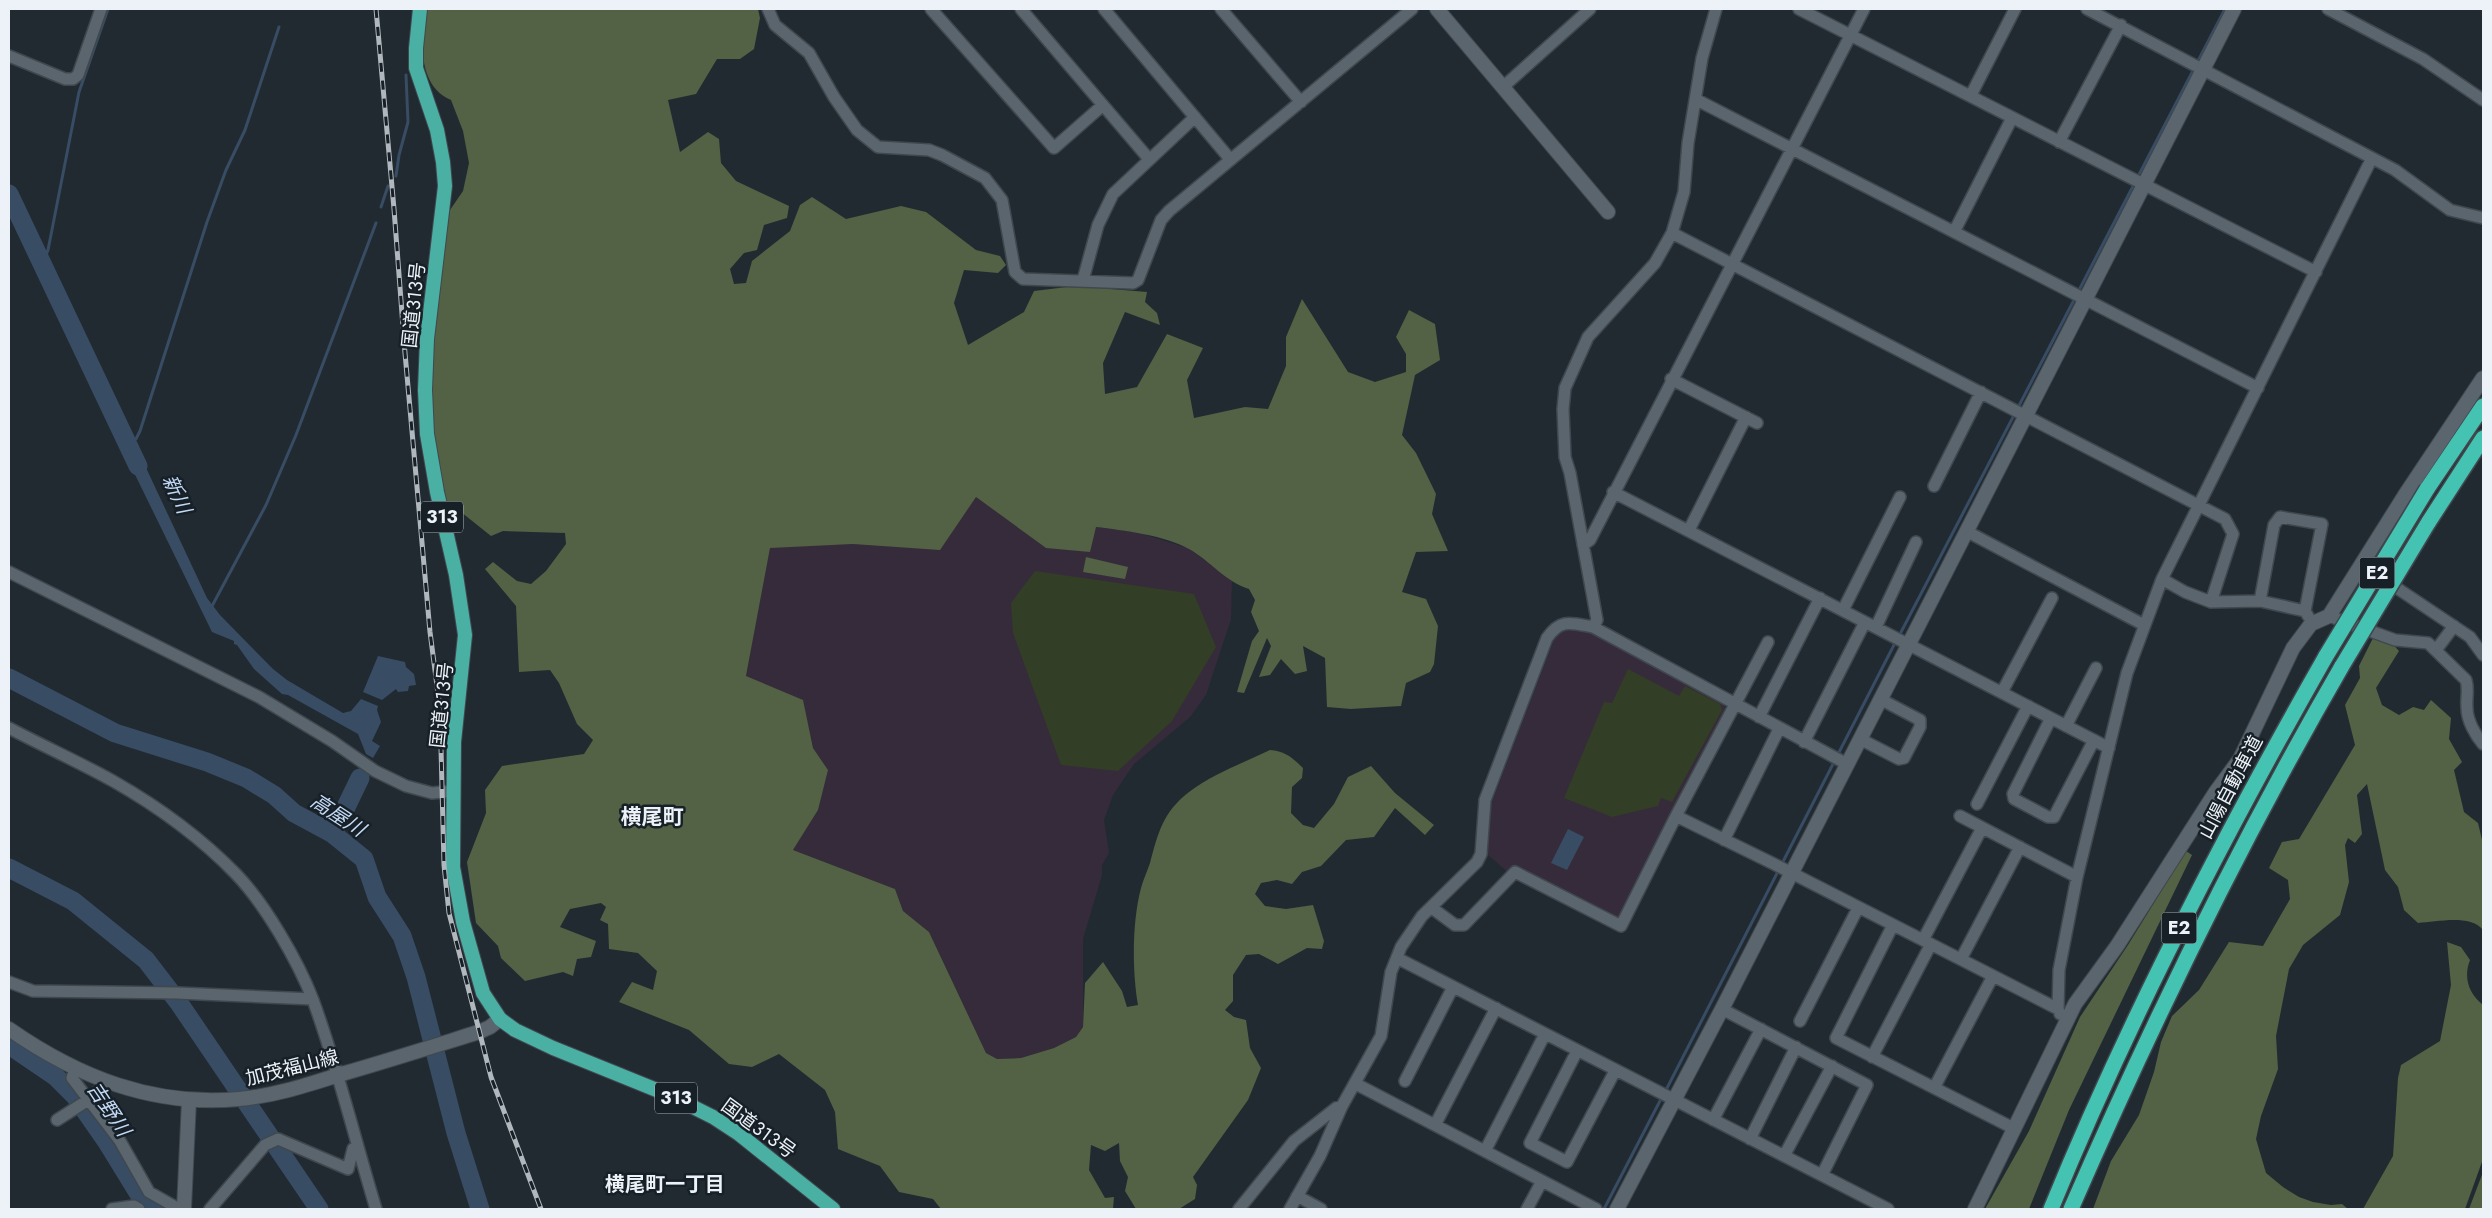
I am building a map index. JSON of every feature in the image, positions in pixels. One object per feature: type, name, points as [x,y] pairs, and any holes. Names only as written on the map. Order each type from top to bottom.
[{"type":"highway","name":"国道313号","points":[[420,9],[416,68],[437,130],[445,186],[427,339],[425,390],[427,434],[437,492],[456,575],[465,635],[454,742],[453,866],[457,895],[483,993],[500,1019],[530,1038],[654,1088],[713,1117],[739,1134],[833,1209]]},
{"type":"highway","name":"山陽自動車道","points":[[2051,1209],[2116,1060],[2169,948],[2223,842],[2326,656],[2427,489],[2483,406]]},
{"type":"highway","name":"山陽自動車道","points":[[2071,1209],[2133,1068],[2186,956],[2295,747],[2428,524],[2482,441]]},
{"type":"street","points":[[9,56],[65,79],[73,79],[78,75],[101,9]]},
{"type":"street","points":[[768,9],[775,24],[809,53],[834,97],[857,130],[878,147],[929,150],[985,178],[1002,200],[1015,272],[1023,279],[1083,280],[1133,284],[1138,280],[1161,220],[1230,158],[1301,102],[1412,9]]},
{"type":"street","points":[[931,9],[1054,148],[1103,105]]},
{"type":"street","points":[[1021,9],[1149,159]]},
{"type":"street","points":[[1104,9],[1230,158]]},
{"type":"street","points":[[1221,9],[1301,102]]},
{"type":"street","points":[[1437,9],[1608,212]]},
{"type":"street","points":[[1503,87],[1590,9]]},
{"type":"street","points":[[1593,627],[1596,620],[1565,457],[1563,409],[1565,388],[1588,337],[1655,263],[1672,233],[1684,192],[1688,143],[1697,100],[1702,58],[1716,9]]},
{"type":"street","points":[[1799,9],[2316,272]]},
{"type":"street","points":[[1583,545],[1590,540],[1613,492],[1864,9]]},
{"type":"street","points":[[1971,96],[2015,9]]},
{"type":"street","points":[[2087,9],[2121,25],[2396,170],[2450,210],[2483,218]]},
{"type":"street","points":[[1617,1209],[1667,1096],[1722,1009],[1784,869],[1840,760],[1860,739],[1880,699],[1901,640],[1966,531],[2020,412],[2138,182],[2198,67],[2234,9]]},
{"type":"street","points":[[2328,9],[2422,59],[2483,100]]},
{"type":"street","points":[[2059,142],[2121,25]]},
{"type":"street","points":[[1697,100],[2258,388]]},
{"type":"street","points":[[1083,280],[1098,225],[1113,194],[1195,117]]},
{"type":"street","points":[[1954,232],[2012,118]]},
{"type":"street","points":[[2063,1031],[2058,1009],[2059,970],[2077,877],[2127,673],[2162,579],[2372,158]]},
{"type":"street","points":[[1672,233],[1732,262],[2225,519],[2233,534],[2211,602]]},
{"type":"street","points":[[2329,616],[2404,495],[2483,378]]},
{"type":"street","points":[[1671,380],[1757,423]]},
{"type":"street","points":[[1934,486],[1981,392]]},
{"type":"street","points":[[1689,530],[1746,417]]},
{"type":"street","points":[[1613,492],[2109,748]]},
{"type":"street","points":[[1843,610],[1900,497]]},
{"type":"street","points":[[1975,1209],[2075,1004],[2117,946],[2240,759],[2308,617],[2322,524],[2280,518],[2274,525],[2260,601]]},
{"type":"street","points":[[1966,531],[2144,625]]},
{"type":"street","points":[[1804,742],[1916,542]]},
{"type":"street","points":[[2362,564],[2470,637],[2483,655]]},
{"type":"street","points":[[9,572],[259,697],[332,741],[375,771],[406,786],[432,793],[454,791]]},
{"type":"street","points":[[2162,579],[2186,592],[2211,602],[2260,601],[2308,617],[2329,616],[2395,640],[2428,643],[2466,680],[2469,688],[2466,710],[2475,734],[2483,744]]},
{"type":"street","points":[[1758,717],[1820,598]]},
{"type":"street","points":[[2002,692],[2052,598]]},
{"type":"street","points":[[1290,1209],[1320,1156],[1342,1106],[1356,1084],[1381,1036],[1391,972],[1401,947],[1422,916],[1477,862],[1480,854],[1485,800],[1547,638],[1554,628],[1569,622],[1593,627],[1840,760]]},
{"type":"street","points":[[2436,650],[2454,626]]},
{"type":"street","points":[[1432,908],[1455,925],[1464,925],[1515,872],[1621,926],[1734,703],[1768,642]]},
{"type":"street","points":[[2066,726],[2096,668]]},
{"type":"street","points":[[1860,739],[1899,759],[1904,758],[1920,727],[1920,720],[1880,699]]},
{"type":"street","points":[[1977,804],[2028,706]]},
{"type":"street","points":[[2051,718],[2014,794],[2014,799],[2048,818],[2054,817],[2094,740]]},
{"type":"street","points":[[9,728],[122,786],[177,823],[237,875],[292,957],[312,999],[376,1209]]},
{"type":"street","points":[[1724,840],[1780,729]]},
{"type":"street","points":[[1676,816],[2058,1009]]},
{"type":"street","points":[[1960,816],[2077,877]]},
{"type":"street","points":[[1872,1057],[1982,828]]},
{"type":"street","points":[[1961,959],[2020,847]]},
{"type":"street","points":[[1800,1020],[1858,908]]},
{"type":"street","points":[[1893,925],[1836,1038],[2015,1129]]},
{"type":"street","points":[[1397,958],[1888,1209]]},
{"type":"street","points":[[1934,1088],[1992,976]]},
{"type":"street","points":[[9,982],[33,991],[178,993],[312,999]]},
{"type":"street","points":[[1405,1081],[1453,987]]},
{"type":"street","points":[[1435,1125],[1496,1008]]},
{"type":"street","points":[[1722,1009],[1832,1066],[1868,1088],[1822,1175]]},
{"type":"street","name":"加茂福山線","points":[[9,1029],[41,1051],[76,1070],[107,1083],[189,1100],[246,1098],[286,1092],[474,1034],[490,1027],[500,1019]]},
{"type":"street","points":[[1714,1120],[1761,1030]]},
{"type":"street","points":[[1485,1151],[1545,1034]]},
{"type":"street","points":[[1750,1139],[1796,1047]]},
{"type":"street","points":[[1577,1051],[1530,1143],[1567,1162],[1615,1071]]},
{"type":"street","points":[[1784,1156],[1832,1066]]},
{"type":"street","points":[[76,1070],[72,1078],[83,1104],[120,1141],[149,1192],[179,1209]]},
{"type":"street","points":[[57,1120],[83,1104],[107,1083]]},
{"type":"street","points":[[1356,1084],[1596,1209]]},
{"type":"street","points":[[184,1209],[189,1100]]},
{"type":"street","points":[[1238,1209],[1294,1142],[1336,1108],[1342,1106]]},
{"type":"street","points":[[210,1209],[265,1145],[278,1139],[348,1169],[353,1149],[358,1148]]},
{"type":"street","points":[[1528,1209],[1542,1181]]},
{"type":"street","points":[[1297,1196],[1321,1209]]},
{"type":"street","points":[[112,1209],[134,1206],[139,1209]]},
{"type":"shaded area","points":[[976,497],[1046,548],[1096,527],[1136,532],[1188,548],[1232,581],[1231,619],[1206,695],[1190,717],[1134,764],[1113,795],[1104,820],[1109,853],[1102,865],[1102,875],[1083,939],[1083,1027],[1076,1037],[1054,1048],[1021,1058],[997,1059],[986,1053],[929,932],[903,911],[895,889],[793,850],[818,810],[828,770],[813,748],[811,736],[746,677],[770,547],[853,544]]},
{"type":"shaded area","points":[[1580,626],[1723,703],[1725,709],[1619,919],[1509,873],[1487,854],[1490,807],[1557,632],[1562,629]]},
{"type":"green space","points":[[425,9],[758,9],[760,18],[754,49],[740,59],[717,59],[696,94],[668,100],[680,152],[708,132],[719,139],[721,163],[736,181],[789,206],[787,218],[764,225],[757,250],[744,253],[730,269],[734,284],[746,283],[752,261],[790,231],[800,205],[812,197],[846,219],[901,206],[926,212],[976,250],[1000,256],[1006,265],[998,273],[964,270],[954,303],[968,345],[1024,312],[1034,291],[1075,286],[1147,292],[1145,302],[1157,313],[1160,325],[1125,312],[1103,363],[1105,394],[1137,387],[1167,334],[1203,348],[1187,380],[1194,418],[1245,407],[1268,409],[1286,366],[1286,337],[1302,299],[1348,372],[1375,382],[1406,372],[1406,354],[1396,337],[1409,310],[1435,324],[1440,360],[1415,375],[1402,435],[1416,453],[1436,494],[1432,514],[1448,551],[1416,552],[1402,592],[1426,599],[1438,626],[1434,664],[1430,672],[1406,683],[1401,706],[1351,709],[1327,707],[1325,658],[1303,646],[1307,671],[1295,674],[1281,659],[1270,675],[1259,677],[1271,646],[1267,638],[1244,693],[1237,692],[1252,641],[1259,631],[1251,612],[1255,600],[1249,589],[1225,576],[1189,549],[1169,540],[1096,527],[1090,552],[1046,548],[976,497],[940,550],[853,544],[770,548],[746,676],[803,700],[813,748],[828,770],[818,810],[793,850],[895,889],[903,911],[929,932],[986,1053],[997,1059],[1021,1058],[1054,1048],[1076,1037],[1083,1027],[1085,983],[1103,962],[1122,991],[1127,1007],[1138,1005],[1134,962],[1136,916],[1141,888],[1159,833],[1167,815],[1180,800],[1189,792],[1218,774],[1270,750],[1288,756],[1303,768],[1302,778],[1292,787],[1291,813],[1303,825],[1314,828],[1334,804],[1348,777],[1371,766],[1395,793],[1434,825],[1425,835],[1395,808],[1374,837],[1346,840],[1321,866],[1302,872],[1292,884],[1277,880],[1261,883],[1255,894],[1265,906],[1286,909],[1313,905],[1324,941],[1322,949],[1307,948],[1278,964],[1259,954],[1246,955],[1233,975],[1233,1001],[1225,1010],[1234,1017],[1246,1020],[1250,1048],[1261,1068],[1248,1100],[1193,1177],[1197,1185],[1195,1199],[1179,1209],[1136,1209],[1125,1191],[1128,1177],[1120,1161],[1119,1143],[1105,1151],[1091,1145],[1089,1170],[1105,1198],[1114,1197],[1113,1209],[941,1209],[933,1199],[899,1192],[880,1166],[838,1149],[835,1112],[825,1090],[779,1054],[752,1067],[729,1064],[689,1030],[619,1002],[632,982],[653,990],[657,971],[638,953],[609,949],[608,924],[600,920],[606,907],[601,903],[570,909],[560,927],[596,941],[591,957],[577,959],[573,976],[563,972],[525,981],[501,958],[498,946],[476,923],[467,862],[486,813],[485,790],[502,766],[584,754],[593,740],[577,724],[559,683],[550,670],[519,672],[516,606],[485,569],[493,562],[517,581],[531,584],[546,571],[566,544],[565,533],[503,531],[491,536],[446,500],[431,435],[431,343],[450,210],[463,191],[469,163],[463,131],[451,100],[440,93],[432,84],[427,73],[423,48]]},
{"type":"green space","points":[[1086,557],[1128,567],[1125,579],[1083,572]]},
{"type":"green space","points":[[1035,571],[1194,594],[1216,647],[1172,721],[1118,771],[1061,765],[1013,633],[1011,603]]},
{"type":"green space","points":[[2374,636],[2388,639],[2399,651],[2376,688],[2382,705],[2399,715],[2413,707],[2424,710],[2431,700],[2451,718],[2449,739],[2462,762],[2454,770],[2464,812],[2478,823],[2483,844],[2483,930],[2477,925],[2462,920],[2418,923],[2404,910],[2398,887],[2385,870],[2367,784],[2357,795],[2362,834],[2355,843],[2348,838],[2345,845],[2349,882],[2340,915],[2303,945],[2289,969],[2276,1036],[2278,1069],[2261,1116],[2256,1139],[2266,1173],[2283,1187],[2299,1197],[2313,1202],[2331,1205],[2342,1204],[2348,1209],[2093,1209],[2111,1161],[2139,1115],[2154,1072],[2161,1042],[2172,1016],[2199,990],[2229,942],[2263,946],[2290,899],[2288,880],[2269,868],[2282,842],[2299,839],[2355,745],[2345,705],[2360,678],[2359,666]]},
{"type":"green space","points":[[1628,669],[1679,696],[1685,686],[1720,704],[1722,710],[1672,802],[1661,798],[1658,806],[1612,817],[1564,798],[1604,702],[1612,703]]},
{"type":"green space","points":[[2186,851],[2192,855],[2069,1110],[2029,1209],[1985,1209],[2029,1131],[2080,1017],[2128,945]]},
{"type":"green space","points":[[2447,942],[2461,947],[2470,960],[2467,979],[2474,996],[2483,1005],[2483,1159],[2465,1209],[2363,1209],[2393,1156],[2398,1078],[2401,1065],[2440,1041],[2451,985]]},
{"type":"green space","points":[[2483,1172],[2483,1209],[2469,1209]]},
{"type":"water","points":[[134,442],[207,598],[220,615],[273,669],[287,680],[343,713],[351,711],[361,699],[378,706],[377,710],[381,722],[372,741],[380,746],[373,758],[366,754],[358,734],[288,695],[282,694],[254,669],[237,645],[234,644],[234,641],[212,632],[122,448]]},
{"type":"water","points":[[378,656],[405,662],[406,667],[414,674],[416,685],[409,686],[408,691],[398,692],[396,689],[382,700],[363,692]]},
{"type":"water","points":[[1568,829],[1584,837],[1567,870],[1551,863]]},
{"type":"waterway","points":[[42,265],[48,250],[79,92],[108,9]]},
{"type":"waterway","points":[[2078,292],[2225,9]]},
{"type":"waterway","points":[[127,443],[136,439],[140,431],[207,222],[226,170],[245,130],[279,27]]},
{"type":"waterway","points":[[396,176],[399,155],[408,122],[406,75]]},
{"type":"waterway","points":[[381,207],[388,186]]},
{"type":"waterway","name":"新川","points":[[9,194],[138,466]]},
{"type":"waterway","points":[[211,608],[266,505],[296,435],[376,223]]},
{"type":"waterway","points":[[1899,636],[2075,298]]},
{"type":"waterway","points":[[1665,1092],[1896,641]]},
{"type":"waterway","name":"高屋川","points":[[9,678],[115,733],[207,762],[246,778],[274,795],[294,813],[333,834],[364,859],[377,897],[402,936],[416,977],[456,1133],[480,1209]]},
{"type":"waterway","name":"新川","points":[[333,834],[360,778]]},
{"type":"waterway","points":[[9,868],[73,901],[146,960],[179,1003],[319,1209]]},
{"type":"waterway","name":"吉野川","points":[[9,1045],[56,1077],[75,1096],[107,1142],[142,1199],[159,1209]]},
{"type":"waterway","points":[[1604,1209],[1662,1097]]},
{"type":"railway","points":[[376,9],[430,632],[440,709],[444,865],[449,913],[491,1077],[541,1209]]},
{"type":"district","name":"横尾町","points":[[652,817]]},
{"type":"district","name":"横尾町一丁目","points":[[665,1184]]}]
